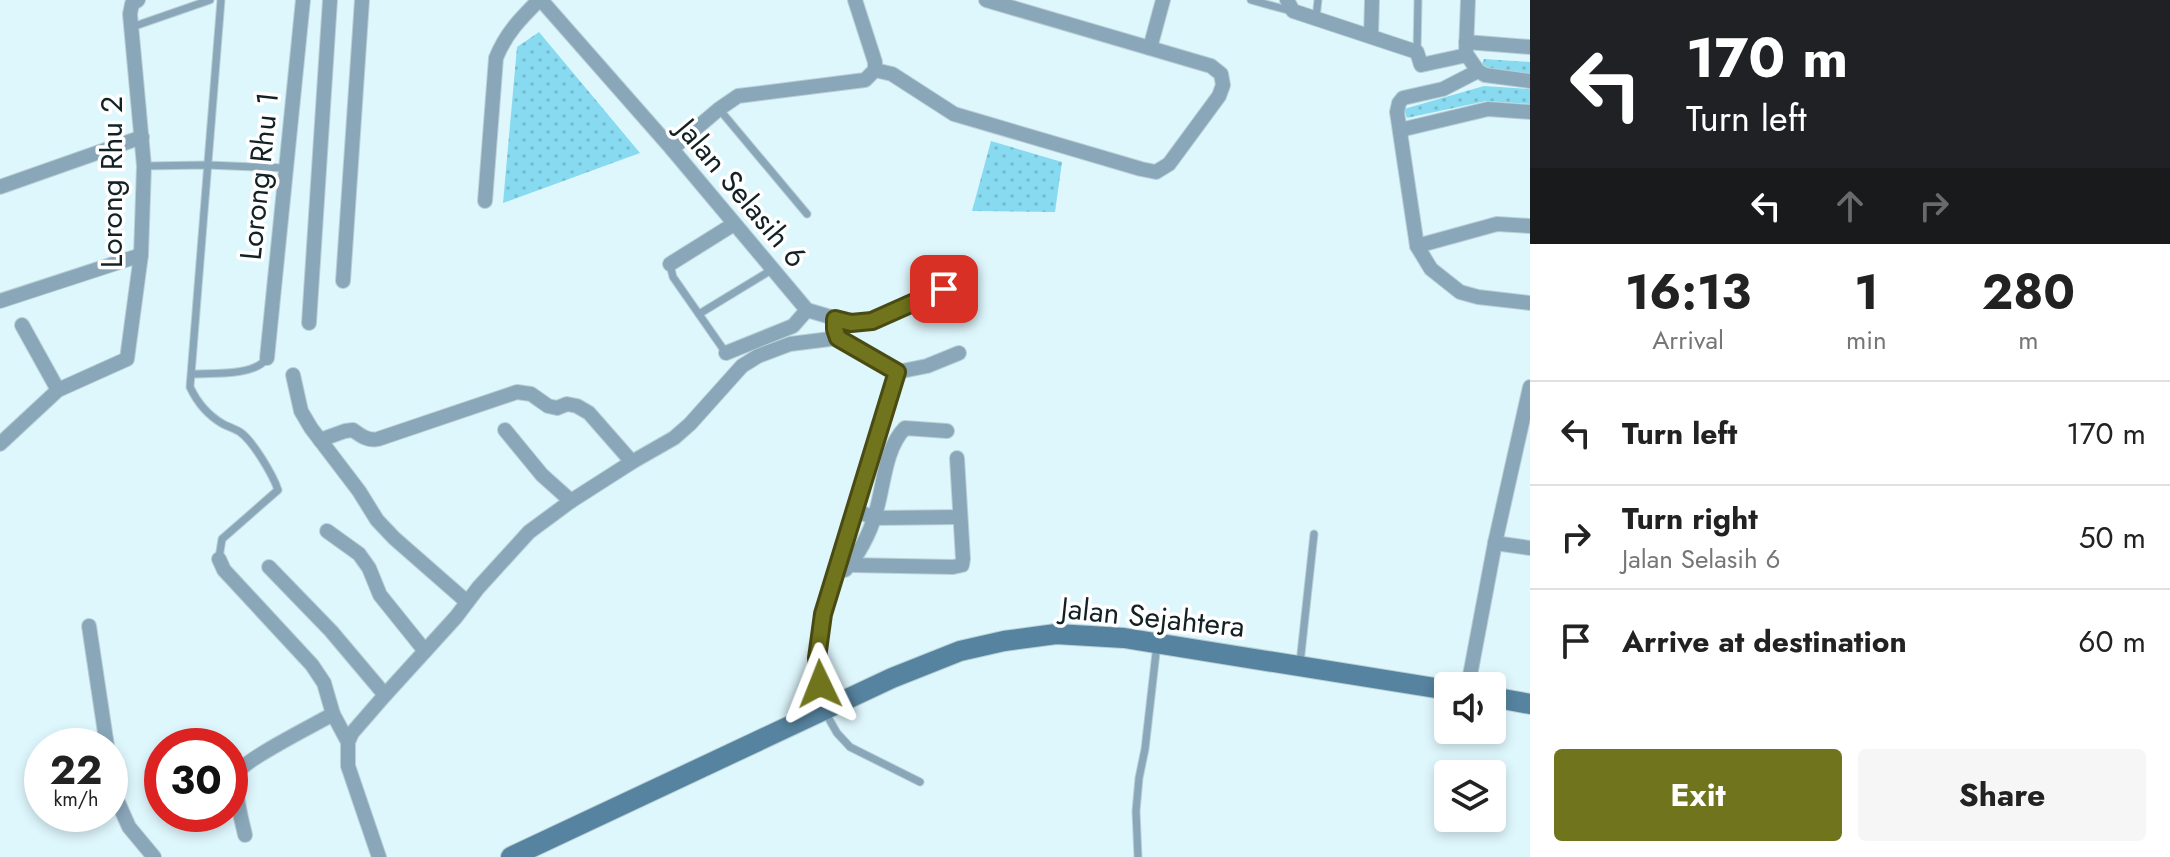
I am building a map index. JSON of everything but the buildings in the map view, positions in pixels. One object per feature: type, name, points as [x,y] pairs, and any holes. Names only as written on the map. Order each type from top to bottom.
[{"type":"main road","name":"Jalan Sejahtera","points":[[511,857],[892,678],[946,657],[1004,641],[1056,634],[1124,638],[1434,688]]},
{"type":"main road","points":[[1506,700],[1530,704]]},
{"type":"street","name":"Lorong Rhu 1","points":[[267,358],[303,0]]},
{"type":"street","points":[[309,323],[330,0]]},
{"type":"street","points":[[343,281],[362,0]]},
{"type":"street","points":[[485,201],[496,58],[514,25],[540,0]]},
{"type":"street","name":"Jalan Selasih 6","points":[[540,0],[672,149],[807,310],[851,323],[872,321],[944,289]]},
{"type":"street","points":[[855,0],[873,53],[875,70]]},
{"type":"street","points":[[875,70],[892,74],[954,114],[1156,172],[1169,164],[1219,96],[1223,85],[1221,74],[1211,66],[986,0]]},
{"type":"street","points":[[1150,48],[1163,0]]},
{"type":"street","points":[[1371,36],[1372,0]]},
{"type":"street","points":[[1468,0],[1466,48],[1478,71],[1494,77],[1530,81]]},
{"type":"street","name":"Lorong Rhu 2","points":[[58,390],[127,359],[141,255],[144,166],[130,14],[135,2]]},
{"type":"street","points":[[1290,6],[1316,19],[1371,36],[1419,58],[1466,48],[1530,47]]},
{"type":"street","points":[[672,149],[738,96],[865,80],[875,70]]},
{"type":"street","points":[[1478,71],[1443,89],[1403,98],[1399,103],[1397,112],[1417,246],[1431,269],[1460,292],[1530,303]]},
{"type":"street","points":[[1400,130],[1488,109],[1530,112]]},
{"type":"street","points":[[0,187],[142,137]]},
{"type":"street","points":[[670,264],[734,224]]},
{"type":"street","points":[[1417,246],[1497,224],[1530,226]]},
{"type":"street","points":[[0,301],[141,255]]},
{"type":"street","points":[[726,353],[793,326],[807,310]]},
{"type":"street","points":[[835,319],[838,338]]},
{"type":"street","points":[[0,444],[58,390],[22,325]]},
{"type":"street","points":[[379,857],[348,766],[348,742],[352,733],[529,532],[571,501],[674,438],[742,366],[758,356],[790,344],[838,338],[897,372],[927,366],[959,353]]},
{"type":"street","points":[[823,710],[817,658],[823,614],[897,372]]},
{"type":"street","points":[[293,375],[301,411],[377,520],[467,602]]},
{"type":"street","points":[[1471,672],[1495,543],[1530,387]]},
{"type":"street","points":[[320,440],[353,430],[362,437],[378,439],[517,392],[531,394],[548,406],[557,408],[567,404],[589,413],[632,462]]},
{"type":"street","points":[[831,584],[849,565],[875,518],[893,446],[899,434],[905,428],[947,431]]},
{"type":"street","points":[[505,430],[542,475],[571,501]]},
{"type":"street","points":[[849,565],[962,565],[957,458]]},
{"type":"street","points":[[854,510],[875,518],[960,517]]},
{"type":"street","points":[[327,531],[359,554],[369,568],[380,595],[425,651]]},
{"type":"street","points":[[1495,543],[1530,548]]},
{"type":"street","points":[[219,559],[224,570],[312,665],[324,683],[333,714],[348,742]]},
{"type":"street","points":[[269,567],[331,631],[385,695]]},
{"type":"street","points":[[89,626],[104,728]]},
{"type":"street","points":[[245,835],[236,788],[238,772],[252,757],[333,714]]},
{"type":"street","points":[[128,825],[154,857]]},
{"type":"lane","points":[[132,27],[210,0]]},
{"type":"lane","points":[[219,559],[222,539],[278,490],[247,438],[210,415],[190,387],[221,0]]},
{"type":"lane","points":[[1251,0],[1290,6]]},
{"type":"lane","points":[[1316,19],[1318,0]]},
{"type":"lane","points":[[1418,0],[1419,58]]},
{"type":"lane","points":[[719,109],[807,214]]},
{"type":"lane","points":[[144,166],[285,168]]},
{"type":"lane","points":[[670,264],[673,277],[726,353]]},
{"type":"lane","points":[[699,314],[773,269]]},
{"type":"lane","points":[[192,374],[249,370],[262,366],[267,358]]},
{"type":"lane","points":[[1300,665],[1314,534]]},
{"type":"lane","points":[[1138,857],[1137,800],[1157,642]]},
{"type":"lane","points":[[823,710],[850,747],[920,782]]},
{"type":"shaded area","points":[[539,32],[640,153],[503,203],[517,47]]},
{"type":"shaded area","points":[[1484,59],[1530,62],[1530,75],[1485,69],[1482,64]]},
{"type":"shaded area","points":[[1484,86],[1530,89],[1530,104],[1486,101],[1407,118],[1404,109]]},
{"type":"shaded area","points":[[991,141],[1062,162],[1055,212],[972,211]]},
{"type":"route","points":[[820,684],[817,658],[823,614],[897,372],[838,338],[835,319],[851,323],[872,321],[944,289]]}]
